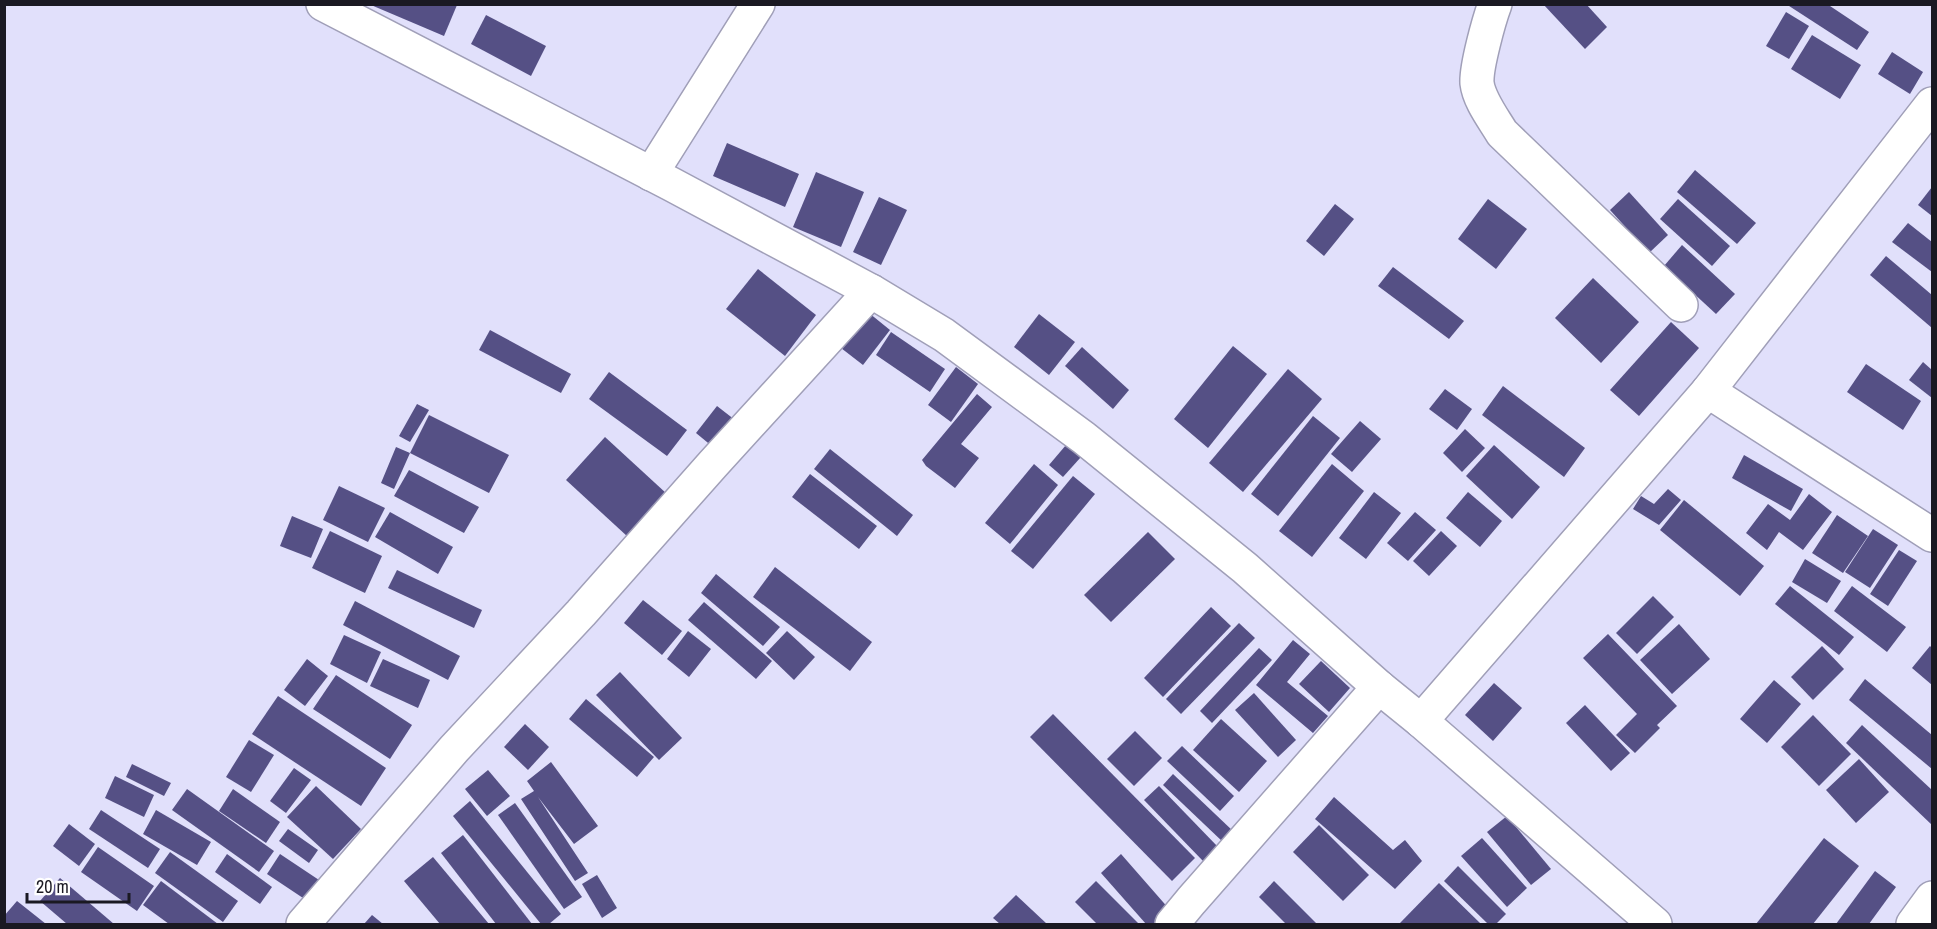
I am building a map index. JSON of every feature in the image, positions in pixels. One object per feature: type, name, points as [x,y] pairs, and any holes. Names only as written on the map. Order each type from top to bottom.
[{"type":"street","points":[[323,4],[651,174],[870,291],[944,334],[1084,438],[1245,568],[1379,687],[1655,924]]},
{"type":"street","points":[[651,174],[758,4]]},
{"type":"street","points":[[1495,4],[1477,83],[1484,104],[1502,133],[1681,306]]},
{"type":"street","points":[[1421,722],[1708,391],[1932,105]]},
{"type":"street","points":[[303,924],[454,749],[581,613],[870,291]]},
{"type":"street","points":[[1708,391],[1932,535]]},
{"type":"street","points":[[1172,924],[1379,687]]},
{"type":"street","points":[[1913,924],[1932,898]]},
{"type":"building","points":[[1543,4],[1586,4],[1607,27],[1585,49]]},
{"type":"building","points":[[1786,4],[1827,4],[1869,32],[1857,50]]},
{"type":"building","points":[[371,5],[457,5],[444,36]]},
{"type":"building","points":[[1786,12],[1809,26],[1789,59],[1766,46]]},
{"type":"building","points":[[486,15],[546,46],[531,76],[471,44]]},
{"type":"building","points":[[1812,35],[1861,65],[1840,99],[1791,69]]},
{"type":"building","points":[[1892,52],[1923,72],[1910,94],[1878,74]]},
{"type":"building","points":[[727,143],[799,174],[785,207],[713,176]]},
{"type":"building","points":[[1695,170],[1756,223],[1737,244],[1677,192]]},
{"type":"building","points":[[816,172],[864,192],[841,247],[793,227]]},
{"type":"building","points":[[1932,187],[1932,216],[1918,205]]},
{"type":"building","points":[[1629,192],[1668,235],[1649,253],[1610,210]]},
{"type":"building","points":[[879,197],[907,210],[881,265],[853,252]]},
{"type":"building","points":[[1488,199],[1527,229],[1496,269],[1458,239]]},
{"type":"building","points":[[1678,199],[1730,246],[1712,266],[1660,219]]},
{"type":"building","points":[[1335,204],[1354,219],[1324,256],[1306,241]]},
{"type":"building","points":[[1908,223],[1932,242],[1932,272],[1892,242]]},
{"type":"building","points":[[1682,245],[1735,294],[1716,314],[1664,266]]},
{"type":"building","points":[[1886,256],[1932,295],[1932,328],[1870,275]]},
{"type":"building","points":[[1393,267],[1464,321],[1449,339],[1378,286]]},
{"type":"building","points":[[758,269],[816,315],[785,356],[726,309]]},
{"type":"building","points":[[1593,278],[1639,322],[1601,363],[1555,318]]},
{"type":"building","points":[[869,313],[890,330],[863,365],[841,348]]},
{"type":"building","points":[[1039,314],[1075,342],[1049,375],[1014,347]]},
{"type":"building","points":[[1671,322],[1699,348],[1639,416],[1610,390]]},
{"type":"building","points":[[490,330],[571,374],[561,393],[479,350]]},
{"type":"building","points":[[891,332],[945,369],[930,392],[876,355]]},
{"type":"building","points":[[1233,346],[1267,374],[1208,448],[1174,419]]},
{"type":"building","points":[[1082,347],[1129,390],[1113,409],[1065,366]]},
{"type":"building","points":[[1923,362],[1932,370],[1932,398],[1909,380]]},
{"type":"building","points":[[1866,364],[1921,401],[1903,430],[1847,392]]},
{"type":"building","points":[[956,367],[978,384],[951,422],[928,405]]},
{"type":"building","points":[[1288,369],[1322,399],[1243,492],[1209,463]]},
{"type":"building","points":[[609,372],[687,430],[667,456],[589,399]]},
{"type":"building","points":[[1503,386],[1585,448],[1564,477],[1482,415]]},
{"type":"building","points":[[1445,389],[1472,409],[1457,430],[1429,409]]},
{"type":"building","points":[[977,394],[992,407],[961,444],[979,458],[955,488],[926,466],[922,460]]},
{"type":"building","points":[[417,404],[429,410],[410,442],[399,436]]},
{"type":"building","points":[[717,406],[735,420],[713,447],[696,433]]},
{"type":"building","points":[[429,415],[509,455],[489,493],[410,453]]},
{"type":"building","points":[[1313,416],[1340,438],[1278,516],[1251,494]]},
{"type":"building","points":[[1360,421],[1381,439],[1352,472],[1331,454]]},
{"type":"building","points":[[1465,429],[1485,448],[1462,472],[1443,453]]},
{"type":"building","points":[[605,437],[667,494],[628,537],[566,480]]},
{"type":"building","points":[[1066,445],[1081,457],[1063,477],[1049,465]]},
{"type":"building","points":[[1494,445],[1540,487],[1512,519],[1466,476]]},
{"type":"building","points":[[396,447],[410,453],[394,489],[381,483]]},
{"type":"building","points":[[830,449],[913,515],[897,536],[814,469]]},
{"type":"building","points":[[1744,455],[1803,489],[1791,511],[1732,478]]},
{"type":"building","points":[[1034,464],[1058,485],[1010,544],[985,523]]},
{"type":"building","points":[[1332,464],[1364,491],[1312,557],[1279,531]]},
{"type":"building","points":[[409,470],[479,507],[464,533],[394,496]]},
{"type":"building","points":[[810,474],[877,526],[859,549],[792,497]]},
{"type":"building","points":[[1073,476],[1095,494],[1033,569],[1011,551]]},
{"type":"building","points":[[339,486],[385,508],[368,542],[323,520]]},
{"type":"building","points":[[1668,489],[1681,500],[1659,525],[1633,509],[1641,496],[1654,504]]},
{"type":"building","points":[[1374,492],[1401,513],[1366,559],[1339,538]]},
{"type":"building","points":[[1468,492],[1502,521],[1480,547],[1446,518]]},
{"type":"building","points":[[1809,494],[1832,512],[1803,550],[1779,532],[1767,550],[1746,533],[1768,504],[1790,520]]},
{"type":"building","points":[[1684,500],[1764,566],[1740,596],[1660,530]]},
{"type":"building","points":[[390,512],[453,547],[438,574],[375,537]]},
{"type":"building","points":[[1415,512],[1436,530],[1408,561],[1387,543]]},
{"type":"building","points":[[1837,515],[1868,536],[1843,573],[1812,553]]},
{"type":"building","points":[[292,516],[323,529],[311,558],[280,546]]},
{"type":"building","points":[[1873,529],[1898,545],[1870,588],[1845,572]]},
{"type":"building","points":[[330,531],[382,556],[365,593],[312,568]]},
{"type":"building","points":[[1441,531],[1457,546],[1429,576],[1413,561]]},
{"type":"building","points":[[1148,532],[1175,559],[1111,622],[1084,595]]},
{"type":"building","points":[[1899,550],[1917,561],[1888,606],[1870,594]]},
{"type":"building","points":[[1805,559],[1841,581],[1827,603],[1792,582]]},
{"type":"building","points":[[775,567],[872,642],[850,671],[753,597]]},
{"type":"building","points":[[397,570],[482,610],[474,628],[388,588]]},
{"type":"building","points":[[716,574],[780,627],[763,646],[701,593]]},
{"type":"building","points":[[1790,586],[1854,637],[1839,655],[1775,604]]},
{"type":"building","points":[[1852,586],[1906,627],[1887,652],[1834,611]]},
{"type":"building","points":[[1653,596],[1674,617],[1637,654],[1616,633]]},
{"type":"building","points":[[643,600],[682,631],[662,655],[624,623]]},
{"type":"building","points":[[355,601],[460,656],[448,680],[343,625]]},
{"type":"building","points":[[704,602],[772,661],[756,679],[688,620]]},
{"type":"building","points":[[1211,607],[1231,626],[1163,697],[1144,678]]},
{"type":"building","points":[[1239,623],[1255,638],[1181,714],[1166,699]]},
{"type":"building","points":[[1679,624],[1710,659],[1672,694],[1640,660]]},
{"type":"building","points":[[688,631],[711,649],[689,677],[667,659]]},
{"type":"building","points":[[787,631],[815,657],[794,680],[766,653]]},
{"type":"building","points":[[1608,634],[1677,706],[1657,725],[1660,728],[1635,753],[1616,735],[1637,714],[1583,658]]},
{"type":"building","points":[[344,635],[381,652],[367,683],[330,664]]},
{"type":"building","points":[[1293,640],[1310,654],[1287,682],[1328,716],[1313,733],[1256,685]]},
{"type":"building","points":[[1822,646],[1844,669],[1813,700],[1791,677]]},
{"type":"building","points":[[1930,646],[1932,648],[1932,685],[1912,668]]},
{"type":"building","points":[[1259,648],[1272,660],[1212,723],[1200,711]]},
{"type":"building","points":[[307,659],[328,676],[305,706],[284,690]]},
{"type":"building","points":[[383,659],[430,680],[418,708],[370,686]]},
{"type":"building","points":[[1321,661],[1350,688],[1329,712],[1299,684]]},
{"type":"building","points":[[620,672],[682,738],[659,760],[596,695]]},
{"type":"building","points":[[336,675],[412,725],[390,759],[313,709]]},
{"type":"building","points":[[1865,679],[1932,735],[1932,769],[1849,700]]},
{"type":"building","points":[[1774,680],[1801,704],[1767,743],[1740,719]]},
{"type":"building","points":[[1494,683],[1522,708],[1493,741],[1465,715]]},
{"type":"building","points":[[1254,693],[1296,740],[1278,757],[1235,710]]},
{"type":"building","points":[[278,696],[386,768],[361,806],[252,734]]},
{"type":"building","points":[[586,699],[654,757],[637,777],[569,719]]},
{"type":"building","points":[[1585,705],[1630,753],[1611,771],[1566,723]]},
{"type":"building","points":[[1053,714],[1195,858],[1172,881],[1030,737]]},
{"type":"building","points":[[1813,715],[1851,754],[1819,786],[1781,747]]},
{"type":"building","points":[[1221,719],[1267,761],[1239,792],[1193,750]]},
{"type":"building","points":[[525,724],[549,747],[528,770],[504,747]]},
{"type":"building","points":[[1862,725],[1932,790],[1932,825],[1846,743]]},
{"type":"building","points":[[1135,731],[1162,758],[1134,786],[1107,759]]},
{"type":"building","points":[[249,740],[274,755],[251,792],[226,777]]},
{"type":"building","points":[[1182,746],[1234,796],[1220,811],[1167,761]]},
{"type":"building","points":[[1859,759],[1889,792],[1856,823],[1826,790]]},
{"type":"building","points":[[551,762],[598,826],[574,844],[538,797],[588,873],[575,881],[521,799],[534,791],[527,781]]},
{"type":"building","points":[[132,764],[171,783],[164,796],[126,777]]},
{"type":"building","points":[[294,768],[311,780],[286,813],[270,801]]},
{"type":"building","points":[[488,770],[510,796],[487,816],[465,789]]},
{"type":"building","points":[[1173,774],[1234,832],[1224,843],[1163,785]]},
{"type":"building","points":[[115,776],[154,795],[144,817],[105,798]]},
{"type":"building","points":[[316,786],[361,829],[333,859],[287,817]]},
{"type":"building","points":[[1159,786],[1218,847],[1203,861],[1144,800]]},
{"type":"building","points":[[187,789],[274,851],[259,872],[172,810]]},
{"type":"building","points":[[233,789],[280,822],[266,843],[219,811]]},
{"type":"building","points":[[1334,797],[1393,850],[1405,840],[1422,861],[1395,889],[1315,819]]},
{"type":"building","points":[[470,801],[561,914],[549,924],[541,924],[453,816]]},
{"type":"building","points":[[515,803],[582,897],[564,909],[498,815]]},
{"type":"building","points":[[101,810],[160,849],[148,868],[89,829]]},
{"type":"building","points":[[156,810],[211,842],[197,865],[143,834]]},
{"type":"building","points":[[1507,816],[1551,869],[1531,885],[1487,832]]},
{"type":"building","points":[[69,824],[95,844],[79,866],[53,846]]},
{"type":"building","points":[[1319,825],[1369,875],[1343,901],[1293,852]]},
{"type":"building","points":[[288,829],[318,850],[309,863],[279,841]]},
{"type":"building","points":[[463,835],[532,924],[496,924],[441,853]]},
{"type":"building","points":[[1482,838],[1527,888],[1507,907],[1461,856]]},
{"type":"building","points":[[1824,838],[1859,866],[1813,924],[1756,924]]},
{"type":"building","points":[[98,847],[154,886],[137,911],[81,872]]},
{"type":"building","points":[[170,852],[238,901],[223,922],[155,873]]},
{"type":"building","points":[[227,854],[272,887],[260,904],[215,872]]},
{"type":"building","points":[[280,854],[322,882],[309,902],[267,874]]},
{"type":"building","points":[[1121,854],[1170,910],[1153,924],[1146,924],[1101,873]]},
{"type":"building","points":[[433,857],[489,924],[440,924],[404,881]]},
{"type":"building","points":[[1458,866],[1506,914],[1496,924],[1488,924],[1444,881]]},
{"type":"building","points":[[1875,871],[1896,887],[1869,924],[1836,924]]},
{"type":"building","points":[[597,875],[617,908],[602,918],[582,884]]},
{"type":"building","points":[[60,878],[114,924],[67,924],[40,901]]},
{"type":"building","points":[[161,881],[218,924],[169,924],[143,905]]},
{"type":"building","points":[[1096,881],[1139,924],[1097,924],[1075,902]]},
{"type":"building","points":[[1274,881],[1317,924],[1286,924],[1259,897]]},
{"type":"building","points":[[1439,883],[1481,924],[1400,923]]},
{"type":"building","points":[[1016,895],[1047,924],[1000,924],[993,918]]},
{"type":"building","points":[[17,901],[46,924],[4,924],[4,916]]},
{"type":"building","points":[[372,915],[383,924],[364,924]]}]
